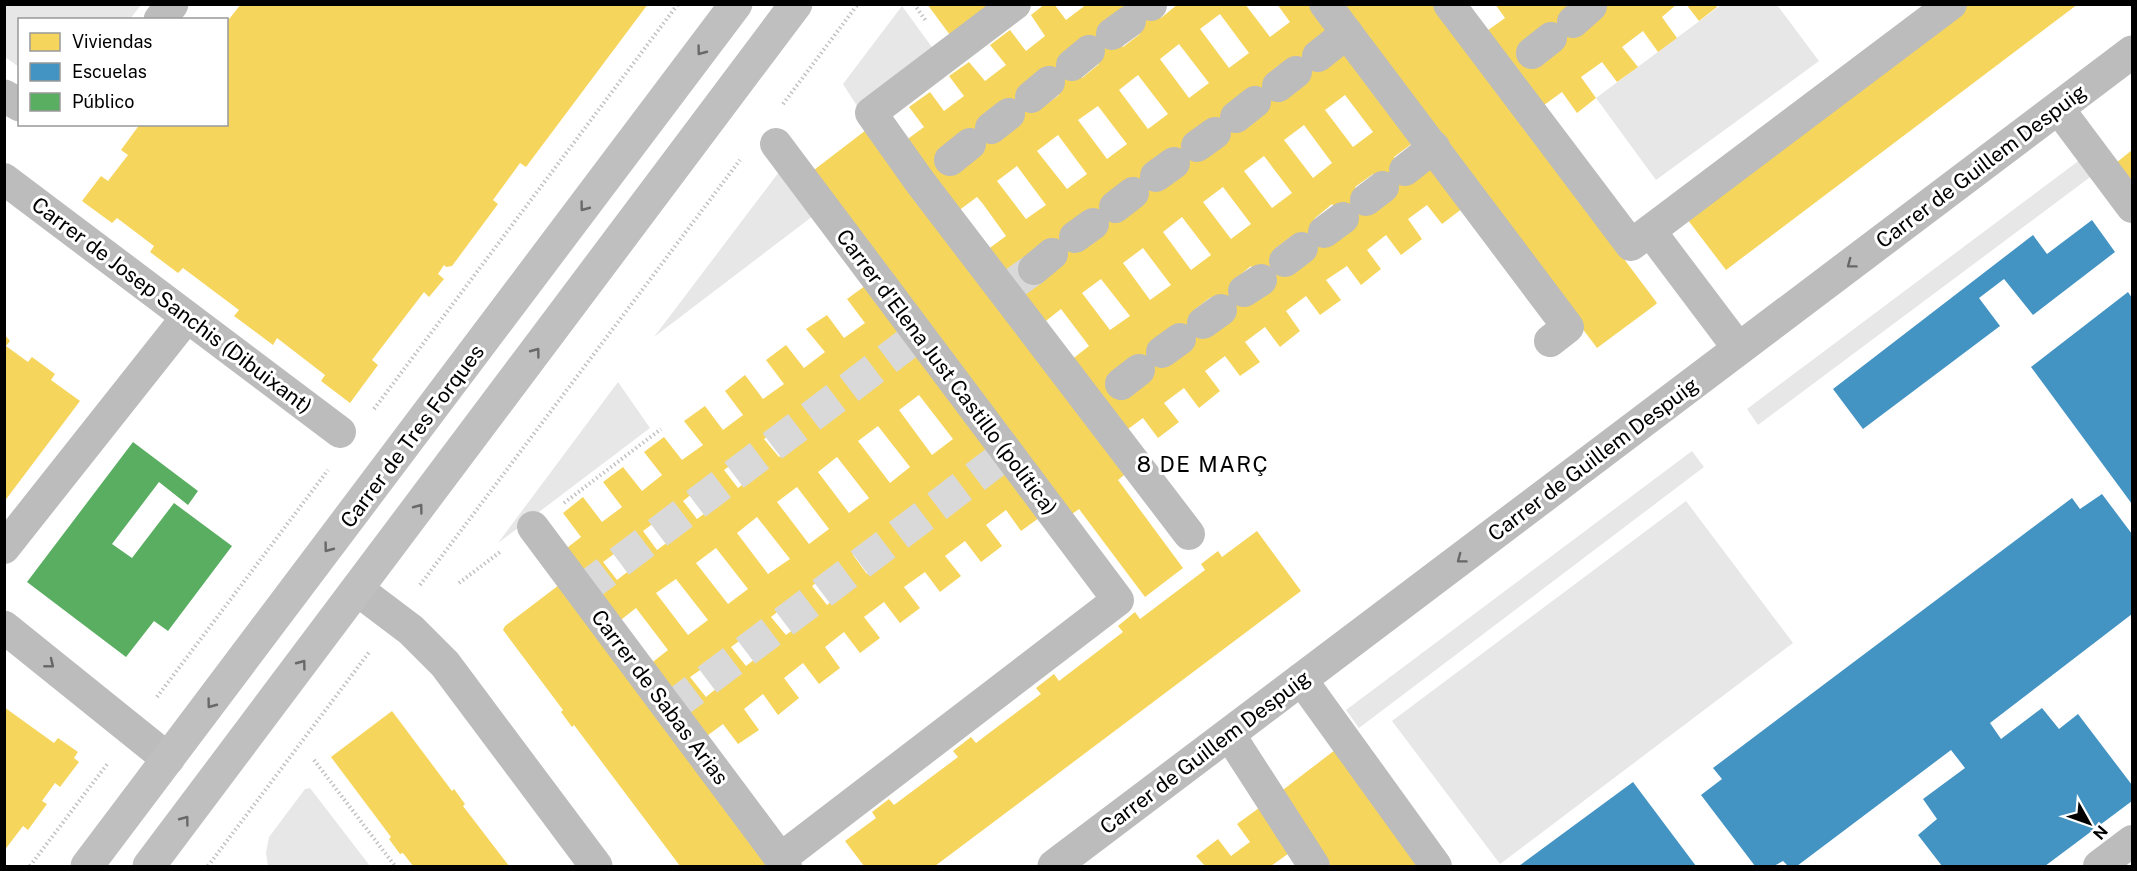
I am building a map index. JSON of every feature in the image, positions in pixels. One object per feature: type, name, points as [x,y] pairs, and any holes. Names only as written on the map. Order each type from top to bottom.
[{"type":"main road","name":"Carrer de Tres Forques","points":[[87,867],[736,4]]},
{"type":"main road","points":[[153,865],[796,4]]},
{"type":"street","points":[[162,18],[172,4]]},
{"type":"street","points":[[1014,4],[871,113],[1040,90],[1156,177],[1243,292]]},
{"type":"street","points":[[1325,4],[1568,327],[1550,341]]},
{"type":"street","points":[[1449,4],[1544,44],[1631,245],[1951,4]]},
{"type":"street","points":[[1156,177],[1347,33]]},
{"type":"street","name":"Carrer de Guillem Despuig","points":[[1054,867],[2133,52]]},
{"type":"street","points":[[4,96],[18,104]]},
{"type":"street","points":[[2058,108],[2133,207]]},
{"type":"street","name":"Carrer d'Elena Just Castillo (política)","points":[[776,144],[1118,600],[783,863]]},
{"type":"street","points":[[1189,534],[1243,292],[1434,147]]},
{"type":"street","name":"Carrer de Josep Sanchis (Dibuixant)","points":[[4,179],[340,432]]},
{"type":"street","points":[[1650,231],[1739,350]]},
{"type":"street","points":[[4,548],[187,317]]},
{"type":"street","name":"Carrer de Sabas Arias","points":[[533,527],[783,863]]},
{"type":"street","points":[[358,590],[411,630],[444,664],[596,867]]},
{"type":"street","points":[[4,627],[168,759]]},
{"type":"street","points":[[1301,680],[1436,867]]},
{"type":"street","points":[[1229,734],[1303,863]]},
{"type":"street","points":[[2099,867],[2133,841]]},
{"type":"path","points":[[372,411],[678,4]]},
{"type":"path","points":[[416,590],[623,316]]},
{"type":"path","points":[[161,692],[330,468]]},
{"type":"path","points":[[208,867],[372,649]]},
{"type":"path","points":[[30,867],[110,760]]},
{"type":"path","points":[[314,760],[395,867]]},
{"type":"shaded area","points":[[5,4],[141,4],[131,18],[18,18],[18,66],[5,57]]},
{"type":"shaded area","points":[[1721,5],[1777,5],[1819,61],[1656,180],[1596,98]]},
{"type":"shaded area","points":[[902,6],[934,50],[859,109],[843,84]]},
{"type":"shaded area","points":[[2081,159],[2093,175],[1758,425],[1747,409]]},
{"type":"shaded area","points":[[782,168],[817,213],[654,337]]},
{"type":"shaded area","points":[[618,382],[650,428],[498,543]]},
{"type":"shaded area","points":[[1692,451],[1704,467],[1359,728],[1346,710]]},
{"type":"shaded area","points":[[1686,501],[1793,643],[1500,864],[1392,721]]},
{"type":"shaded area","points":[[310,788],[370,866],[268,866],[266,853],[269,837],[305,789]]},
{"type":"building: Viviendas","points":[[241,4],[648,4],[526,167],[520,163],[493,200],[498,204],[452,266],[444,265],[438,274],[444,279],[429,297],[424,292],[372,360],[378,365],[350,403],[321,381],[325,375],[277,338],[273,345],[234,316],[239,310],[183,268],[178,273],[150,252],[154,246],[117,218],[112,223],[82,201],[101,176],[108,181],[128,155],[121,150],[139,126],[228,126],[228,20]]},
{"type":"building: Viviendas","points":[[927,4],[998,4],[953,39]]},
{"type":"building: Viviendas","points":[[1045,4],[1054,4],[1066,20],[1087,4],[1151,4],[1161,18],[1178,4],[1245,4],[1270,37],[1290,22],[1277,4],[1310,4],[1414,142],[1394,157],[1409,176],[1428,161],[1463,208],[1442,224],[1427,205],[1408,219],[1422,239],[1401,255],[1386,235],[1367,250],[1381,269],[1361,285],[1347,266],[1326,280],[1341,300],[1320,315],[1306,296],[1286,311],[1300,331],[1280,347],[1265,327],[1245,342],[1260,362],[1240,376],[1225,356],[1205,371],[1220,391],[1199,408],[1184,388],[1164,403],[1179,422],[1158,438],[1143,418],[1124,432],[1070,361],[1089,346],[1061,309],[1042,324],[987,250],[1006,236],[983,204],[977,197],[958,211],[905,141],[924,127],[909,107],[930,92],[944,111],[964,96],[949,76],[969,62],[985,81],[1006,65],[990,45],[1010,30],[1026,51],[1045,36],[1031,15]],"holes":[[[1220,14],[1249,53],[1229,68],[1200,29]],[[1133,25],[1140,34],[1123,47],[1108,29]],[[1179,44],[1209,83],[1189,98],[1160,59]],[[1085,46],[1099,64],[1082,78],[1072,65]],[[1138,75],[1168,114],[1148,129],[1119,90]],[[1045,76],[1059,95],[1040,109]],[[1345,95],[1373,132],[1353,147],[1325,110]],[[1098,106],[1127,144],[1107,159],[1078,120]],[[1304,125],[1332,163],[1313,178],[1284,140]],[[1058,135],[1087,174],[1067,189],[1037,151]],[[1264,156],[1292,193],[1272,208],[1244,171]],[[1017,166],[1046,205],[1026,219],[997,181]],[[1373,174],[1381,183],[1370,206],[1355,187]],[[1223,187],[1251,224],[1231,239],[1203,202]],[[1332,204],[1340,214],[1328,237],[1314,219]],[[1182,217],[1211,255],[1191,270],[1163,232]],[[1292,236],[1306,254],[1283,257],[1276,248]],[[1143,248],[1171,285],[1150,300],[1123,263]],[[1251,266],[1266,285],[1235,279]],[[1101,279],[1130,316],[1110,330],[1082,293]],[[1211,297],[1225,316],[1208,328],[1194,310]]]},
{"type":"building: Viviendas","points":[[1339,4],[1433,4],[1657,303],[1597,348]]},
{"type":"building: Viviendas","points":[[1495,4],[1677,4],[1662,17],[1677,38],[1658,52],[1643,31],[1622,47],[1638,67],[1617,82],[1602,62],[1581,77],[1596,98],[1577,113],[1562,92],[1540,108],[1484,33],[1505,18]]},
{"type":"building: Viviendas","points":[[1686,4],[1715,4],[1717,7],[1699,21]]},
{"type":"building: Viviendas","points":[[1953,4],[2078,4],[1726,270],[1681,211]]},
{"type":"building: Viviendas","points":[[870,127],[1129,471],[1118,480],[1183,568],[1145,597],[1079,509],[1068,517],[810,173]]},
{"type":"building: Viviendas","points":[[2132,150],[2132,196],[2111,167]]},
{"type":"building: Viviendas","points":[[869,283],[905,332],[886,347],[900,365],[919,350],[994,449],[975,464],[988,482],[1008,467],[1043,515],[1021,531],[1006,510],[986,525],[1002,546],[981,562],[965,541],[945,556],[961,576],[940,592],[925,572],[904,587],[920,608],[900,623],[884,602],[864,617],[880,638],[860,653],[844,632],[825,647],[840,668],[819,684],[803,663],[784,678],[799,698],[778,715],[763,694],[744,709],[759,730],[738,744],[723,724],[704,738],[649,665],[668,650],[636,608],[617,623],[563,551],[581,537],[563,513],[583,497],[602,522],[622,507],[603,482],[623,467],[642,491],[662,475],[644,452],[664,437],[682,460],[703,445],[684,421],[705,406],[723,430],[743,415],[725,391],[745,375],[763,399],[784,384],[766,360],[786,345],[804,368],[825,352],[806,329],[827,315],[844,338],[865,323],[847,299]],"holes":[[[863,364],[878,382],[859,397],[845,378]],[[823,394],[837,413],[819,426],[805,408]],[[919,395],[953,439],[932,455],[899,410]],[[783,425],[797,444],[779,457],[764,439]],[[878,426],[910,467],[890,483],[858,441]],[[743,456],[756,474],[738,488],[724,470]],[[837,457],[869,498],[849,513],[818,472]],[[952,481],[966,499],[947,512],[933,495]],[[702,486],[716,505],[697,519],[683,501]],[[797,487],[829,529],[809,544],[777,502]],[[912,511],[926,529],[907,543],[894,525]],[[662,517],[676,536],[657,550],[643,531]],[[757,517],[790,559],[768,574],[737,533]],[[870,542],[884,560],[867,574],[853,555]],[[622,548],[635,566],[617,580],[603,562]],[[716,548],[748,589],[728,604],[696,563]],[[830,572],[844,591],[827,605],[812,586]],[[676,579],[708,620],[688,635],[656,593]],[[790,602],[805,621],[786,635],[771,617]],[[750,633],[764,652],[746,666],[731,647]],[[709,664],[723,683],[706,697],[690,677]]]},
{"type":"building: Viviendas","points":[[4,334],[10,341],[6,346],[28,362],[32,357],[55,374],[51,380],[80,401],[4,502]]},
{"type":"building: Viviendas","points":[[1257,531],[1301,591],[935,866],[864,866],[845,841],[876,818],[872,812],[889,799],[894,805],[958,757],[953,751],[971,737],[976,743],[1041,694],[1036,688],[1054,674],[1059,681],[1123,632],[1118,626],[1135,612],[1140,619],[1205,570],[1201,564],[1218,551],[1222,557]]},
{"type":"building: Viviendas","points":[[559,585],[776,866],[680,866],[574,725],[572,727],[561,712],[563,710],[503,630],[505,626]]},
{"type":"building: Viviendas","points":[[4,707],[54,743],[58,738],[78,752],[74,758],[79,762],[60,787],[55,783],[42,801],[47,804],[28,830],[23,826],[4,851]]},
{"type":"building: Viviendas","points":[[392,711],[452,791],[454,789],[465,804],[463,806],[509,866],[413,866],[403,853],[400,854],[389,839],[391,837],[331,757]]},
{"type":"building: Viviendas","points":[[1335,750],[1422,866],[1328,866],[1275,796]]},
{"type":"building: Viviendas","points":[[1259,808],[1292,851],[1271,866],[1205,866],[1196,856],[1218,839],[1231,856],[1250,842],[1237,824]]},
{"type":"building: Escuelas","points":[[2092,220],[2115,252],[2033,315],[2004,279],[1979,298],[2000,326],[1863,429],[1833,389],[2033,235],[2047,254]]},
{"type":"building: Escuelas","points":[[2128,292],[2132,298],[2132,504],[2031,367]]},
{"type":"building: Escuelas","points":[[2102,494],[2132,534],[2132,614],[1990,723],[2001,739],[2042,708],[2059,729],[2078,714],[2132,785],[2132,801],[2045,866],[1942,866],[1918,835],[1937,819],[1923,799],[1965,768],[1951,750],[1797,866],[1788,866],[1783,861],[1774,866],[1755,866],[1701,795],[1722,779],[1713,768],[2072,498],[2080,509]]},
{"type":"building: Escuelas","points":[[1633,782],[1696,866],[1519,866]]},
{"type":"building: Público","points":[[133,442],[198,491],[188,505],[159,482],[112,544],[132,558],[174,503],[232,546],[168,631],[154,621],[126,657],[27,582]]},
{"type":"tunnel","points":[[1013,284],[1034,269]]},
{"type":"tunnel","points":[[581,591],[919,335]]},
{"type":"tunnel","points":[[669,709],[1007,453]]},
{"type":"district","name":"8 DE MARÇ","points":[[1203,464]]}]
